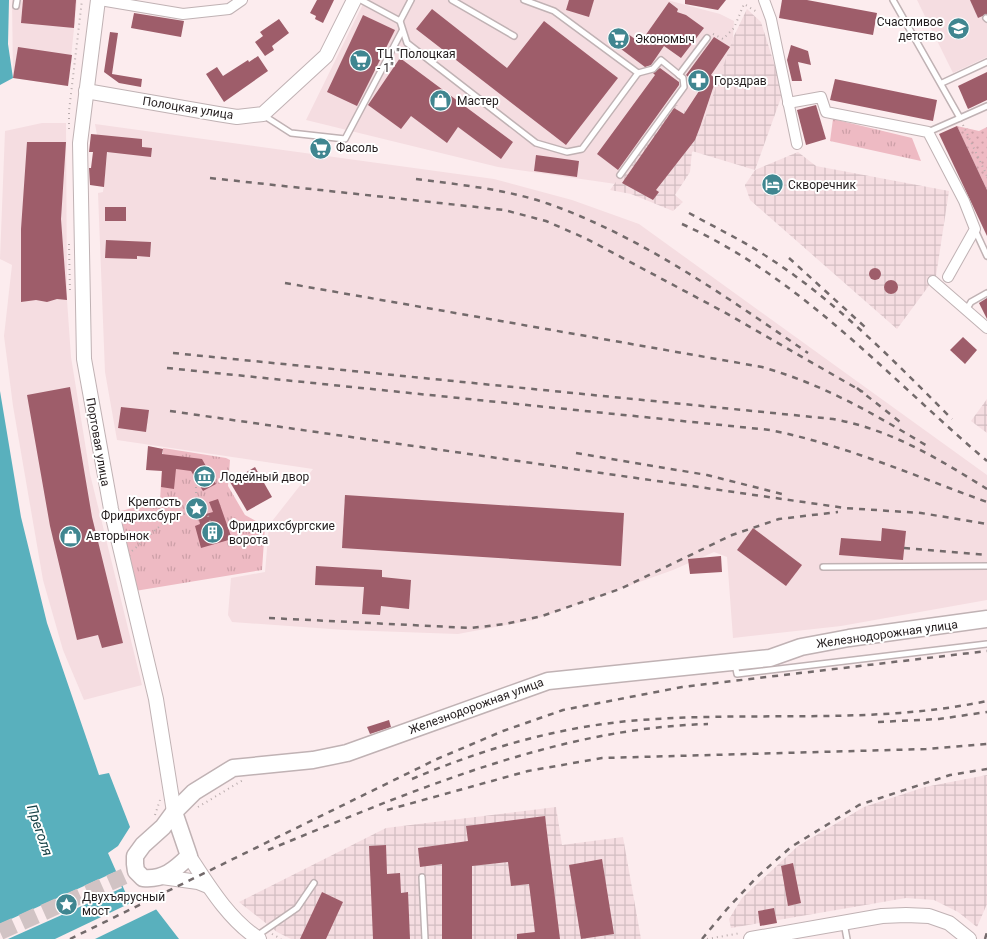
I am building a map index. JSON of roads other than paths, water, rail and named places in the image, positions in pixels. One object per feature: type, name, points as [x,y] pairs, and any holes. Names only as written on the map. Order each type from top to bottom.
[{"type":"main road","name":"Портовая улица","points":[[99,0],[80,143],[84,359],[102,469],[156,700],[174,812],[189,856],[208,886],[240,924],[260,936]]},
{"type":"main road","points":[[262,114],[326,56],[354,0]]},
{"type":"main road","name":"Полоцкая улица","points":[[86,91],[237,117],[262,114]]},
{"type":"main road","name":"Железнодорожная улица","points":[[208,886],[198,882],[162,877],[143,878],[136,871],[135,856],[143,845],[163,827],[174,812],[194,792],[233,768],[313,760],[347,753],[548,681],[770,658],[801,647],[849,638],[987,619]]},
{"type":"main road","points":[[162,877],[173,871],[189,856]]},
{"type":"main road","points":[[751,939],[782,936],[882,916],[929,916],[949,923],[969,939]]},
{"type":"street","name":"Портовая улица","points":[[99,0],[183,14],[229,9],[242,0]]},
{"type":"street","points":[[764,0],[770,19],[797,144]]},
{"type":"street","points":[[788,103],[821,97],[826,112],[928,132],[964,201],[975,229],[948,277]]},
{"type":"street","points":[[933,281],[987,328]]},
{"type":"lane","points":[[361,0],[400,21]]},
{"type":"lane","points":[[411,0],[400,21],[407,43],[536,143],[567,152],[582,149],[638,73],[653,68],[661,60],[683,78],[684,87],[620,175]]},
{"type":"lane","points":[[452,0],[514,36]]},
{"type":"lane","points":[[524,0],[554,11],[638,73]]},
{"type":"lane","points":[[893,0],[960,118]]},
{"type":"lane","points":[[262,114],[291,133],[346,139],[402,31]]},
{"type":"lane","points":[[679,75],[707,38]]},
{"type":"lane","points":[[942,84],[987,62]]},
{"type":"lane","points":[[928,132],[987,106]]},
{"type":"lane","points":[[975,229],[987,256]]},
{"type":"lane","points":[[966,311],[971,302],[987,293]]},
{"type":"lane","points":[[823,567],[987,566]]},
{"type":"lane","points":[[735,662],[737,674],[987,644]]},
{"type":"lane","points":[[422,877],[425,939]]},
{"type":"lane","points":[[260,936],[298,908],[314,882]]},
{"type":"lane","points":[[844,923],[847,939]]},
{"type":"water","points":[[0,0],[9,0],[8,44],[13,78],[0,85]]},
{"type":"water","name":"Преголя","points":[[0,391],[21,517],[47,623],[99,775],[109,773],[130,827],[118,846],[108,853],[127,896],[152,904],[179,939],[0,939]]},
{"type":"tunnel","points":[[0,932],[136,871]]},
{"type":"railway","points":[[210,178],[504,210],[546,221],[587,239],[724,312],[863,392]]},
{"type":"railway","points":[[416,179],[483,188],[516,195],[549,204],[584,218],[617,233],[683,270],[808,353]]},
{"type":"railway","points":[[689,213],[740,240],[818,293],[865,334],[952,419]]},
{"type":"railway","points":[[682,224],[725,246],[766,272],[805,301],[879,363],[987,461]]},
{"type":"railway","points":[[789,258],[865,327]]},
{"type":"railway","points":[[285,283],[762,367],[807,382],[849,401],[929,447]]},
{"type":"railway","points":[[173,353],[833,419],[874,430],[913,446],[987,489]]},
{"type":"railway","points":[[167,368],[770,430],[798,436],[853,453],[987,502]]},
{"type":"railway","points":[[857,388],[904,425]]},
{"type":"railway","points":[[170,411],[845,508],[921,513],[987,524]]},
{"type":"railway","points":[[576,453],[707,475],[782,494]]},
{"type":"railway","points":[[269,618],[471,628],[505,624],[542,616],[620,589],[732,535],[779,519],[838,512]]},
{"type":"railway","points":[[904,548],[987,555]]},
{"type":"railway","points":[[70,939],[437,759],[503,731],[563,710],[682,687],[987,651]]},
{"type":"railway","points":[[412,779],[495,748],[553,733],[611,723],[684,718],[901,713],[987,701]]},
{"type":"railway","points":[[878,722],[939,719],[987,712]]},
{"type":"railway","points":[[268,850],[428,786],[538,751],[594,737],[651,728],[708,724]]},
{"type":"railway","points":[[387,810],[528,771],[602,758],[926,749],[987,744]]},
{"type":"railway","points":[[702,939],[757,877],[791,847],[859,805],[950,775],[987,769]]},
{"type":"railway","points":[[985,939],[987,932]]},
{"type":"place","name":"Счастливое детство","points":[[959,29]]},
{"type":"place","name":"Экономыч","points":[[619,39]]},
{"type":"place","name":"ТЦ \"Полоцкая - 1\"","points":[[361,61]]},
{"type":"place","name":"Горздрав","points":[[698,81]]},
{"type":"place","name":"Мастер","points":[[441,101]]},
{"type":"place","name":"Фасоль","points":[[320,148]]},
{"type":"place","name":"Скворечник","points":[[772,185]]},
{"type":"place","name":"Лодейный двор","points":[[204,477]]},
{"type":"place","name":"Крепость Фридрихсбург","points":[[197,509]]},
{"type":"place","name":"Фридрихсбургские ворота","points":[[213,533]]},
{"type":"place","name":"Авторынок","points":[[70,536]]},
{"type":"place","name":"Двухъярусный мост","points":[[66,904]]}]
